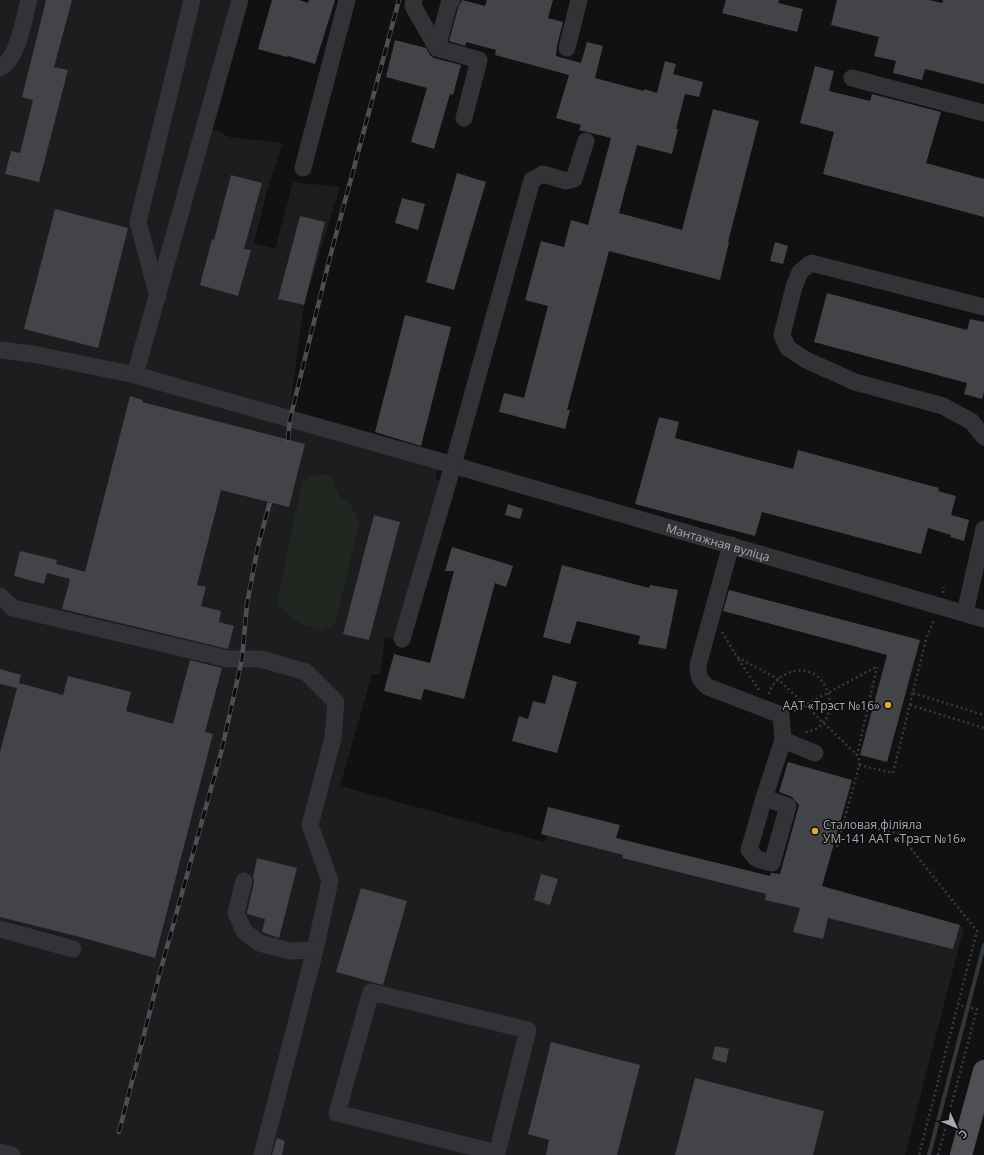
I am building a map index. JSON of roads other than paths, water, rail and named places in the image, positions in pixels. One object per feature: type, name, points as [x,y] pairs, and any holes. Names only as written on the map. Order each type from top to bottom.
[{"type":"main road","points":[[961,1155],[984,1071]]},
{"type":"street","points":[[0,68],[6,65],[15,51],[29,0]]},
{"type":"street","points":[[158,297],[138,222],[192,0]]},
{"type":"street","points":[[135,375],[240,0]]},
{"type":"street","points":[[303,168],[346,0]]},
{"type":"street","points":[[414,0],[413,6],[437,48],[479,60],[464,118]]},
{"type":"street","points":[[437,48],[449,4],[452,0]]},
{"type":"street","points":[[567,48],[579,0]]},
{"type":"street","points":[[852,78],[984,113]]},
{"type":"street","points":[[402,639],[453,465],[532,180],[544,174],[566,181],[574,179],[586,141]]},
{"type":"street","points":[[984,308],[811,262],[800,272],[794,287],[782,335],[788,348],[806,360],[855,382],[943,406],[972,422],[984,437]]},
{"type":"street","name":"Мантажная вуліца","points":[[0,350],[33,354],[135,375],[453,465],[984,619]]},
{"type":"street","points":[[965,613],[984,529]]},
{"type":"street","points":[[731,545],[698,665],[698,675],[702,683],[708,687],[781,715],[783,740],[764,798]]},
{"type":"street","points":[[0,596],[6,609],[228,660],[261,660],[306,672],[336,702],[333,738],[310,824],[330,881],[262,1155]]},
{"type":"street","points":[[783,740],[815,753]]},
{"type":"street","points":[[244,880],[236,913],[244,931],[258,943],[290,951],[314,950]]},
{"type":"street","points":[[0,929],[73,949]]},
{"type":"street","points":[[371,992],[528,1030],[496,1154],[337,1114],[371,992]]},
{"type":"street","points":[[0,1152],[12,1155]]},
{"type":"waterway","points":[[929,1155],[984,945]]},
{"type":"railway","points":[[288,440],[290,419],[330,257],[399,0]]},
{"type":"railway","points":[[119,1132],[159,976],[222,749],[242,659],[247,604],[258,546],[270,502]]},
{"type":"place","name":"ААТ «Трэст №16»","points":[[888,705]]},
{"type":"place","name":"Сталовая філіяла УМ-141 ААТ «Трэст №16»","points":[[815,831]]}]
